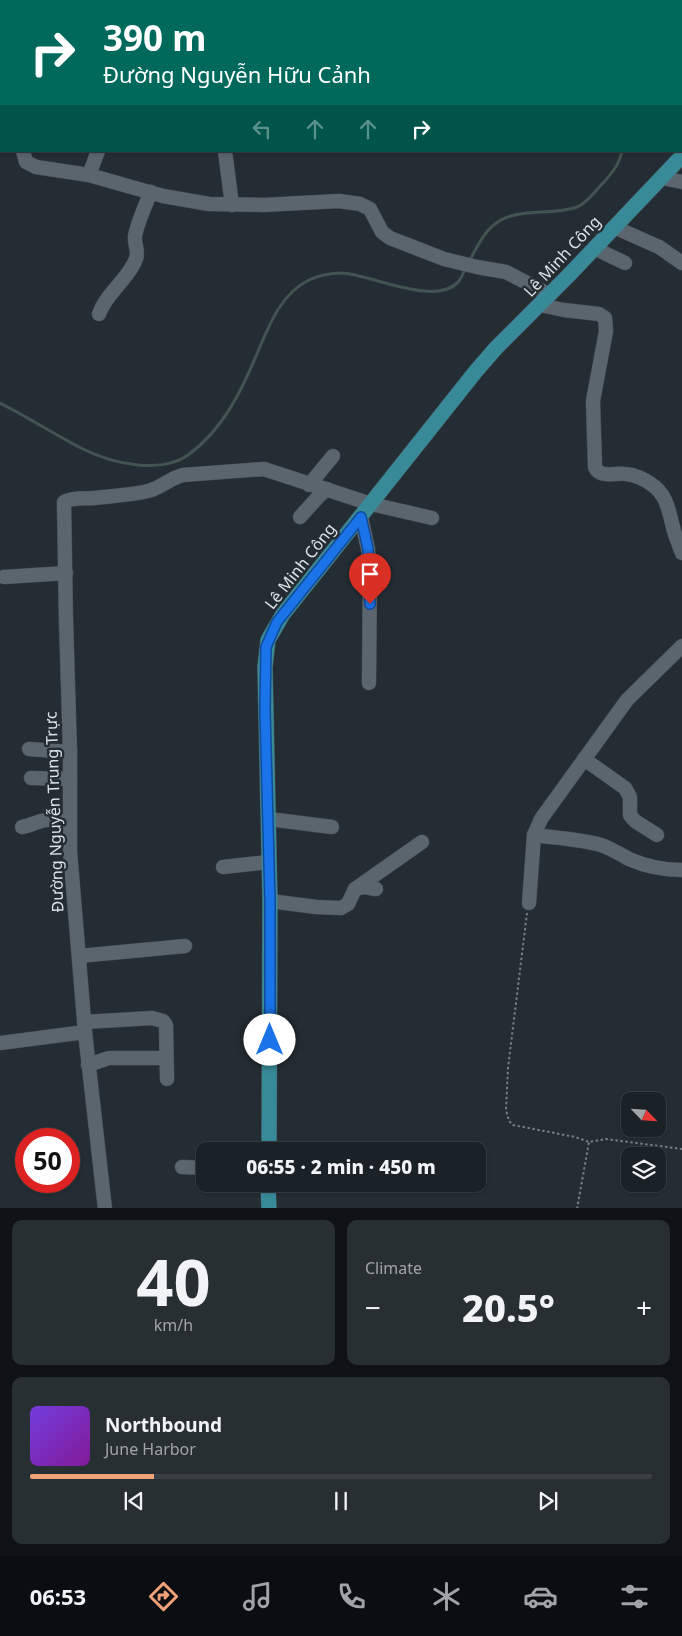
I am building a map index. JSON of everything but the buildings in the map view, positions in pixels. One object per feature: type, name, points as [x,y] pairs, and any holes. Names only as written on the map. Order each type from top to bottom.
[{"type":"main road","name":"Lê Minh Công","points":[[269,1142],[270,862],[265,710],[265,662],[268,640],[283,614],[476,371],[682,156]]},
{"type":"main road","points":[[268,1192],[269,1208]]},
{"type":"street","points":[[23,152],[26,162],[36,167],[89,176],[191,201],[232,205],[339,201],[360,204],[370,209],[376,217],[382,232],[390,238],[435,256],[471,266],[506,272],[545,300],[564,310],[599,314],[605,318],[606,331],[593,400],[596,470],[601,474],[629,474],[651,484],[663,496],[677,518],[681,546]]},
{"type":"street","points":[[89,176],[98,152]]},
{"type":"street","points":[[225,152],[232,205]]},
{"type":"street","points":[[662,178],[682,182]]},
{"type":"street","points":[[99,314],[102,305],[130,270],[136,258],[138,252],[134,238],[151,192]]},
{"type":"street","points":[[614,227],[659,247],[682,263]]},
{"type":"street","points":[[594,248],[625,263]]},
{"type":"street","points":[[333,456],[310,485],[371,504],[432,518]]},
{"type":"street","name":"Đường Nguyễn Trung Trực","points":[[105,1208],[84,1027],[69,823],[70,752],[64,502],[71,499],[148,491],[157,488],[172,478],[184,475],[255,468],[271,470],[310,485]]},
{"type":"street","points":[[300,517],[327,489]]},
{"type":"street","points":[[361,517],[370,568],[369,683]]},
{"type":"street","points":[[4,577],[66,573]]},
{"type":"street","points":[[528,903],[534,835],[541,819],[627,700],[682,646]]},
{"type":"street","points":[[29,749],[70,752]]},
{"type":"street","points":[[584,759],[625,788],[630,797],[630,815],[634,821],[657,836]]},
{"type":"street","points":[[31,778],[70,779]]},
{"type":"street","points":[[22,827],[43,820],[54,819],[69,823]]},
{"type":"street","points":[[269,819],[332,828]]},
{"type":"street","points":[[534,835],[595,844],[651,868],[682,870]]},
{"type":"street","points":[[270,901],[341,908],[348,904],[355,889],[422,842]]},
{"type":"street","points":[[223,867],[270,862]]},
{"type":"street","points":[[355,889],[365,887],[376,890]]},
{"type":"street","points":[[79,956],[185,946]]},
{"type":"street","points":[[0,1043],[84,1027],[158,1019],[166,1025],[167,1079]]},
{"type":"street","points":[[88,1065],[109,1058],[166,1058]]},
{"type":"street","points":[[182,1167],[196,1168]]},
{"type":"path","points":[[528,903],[508,1068],[506,1114],[509,1121],[513,1125],[575,1137],[590,1142],[606,1139],[682,1149]]},
{"type":"path","points":[[576,1208],[590,1142]]},
{"type":"waterway","points":[[469,262],[483,237],[499,221],[514,215],[560,211],[577,207],[584,203],[612,172],[622,152]]},
{"type":"waterway","points":[[0,403],[83,449],[107,459],[150,466],[177,461],[201,445],[222,420],[239,393],[278,310],[291,293],[300,286],[309,280],[321,276],[342,273],[420,291],[435,291],[449,288],[459,281],[466,267]]},
{"type":"route","points":[[270,1040],[270,901],[265,710],[266,647],[277,622],[361,517],[370,568],[370,604]]}]
